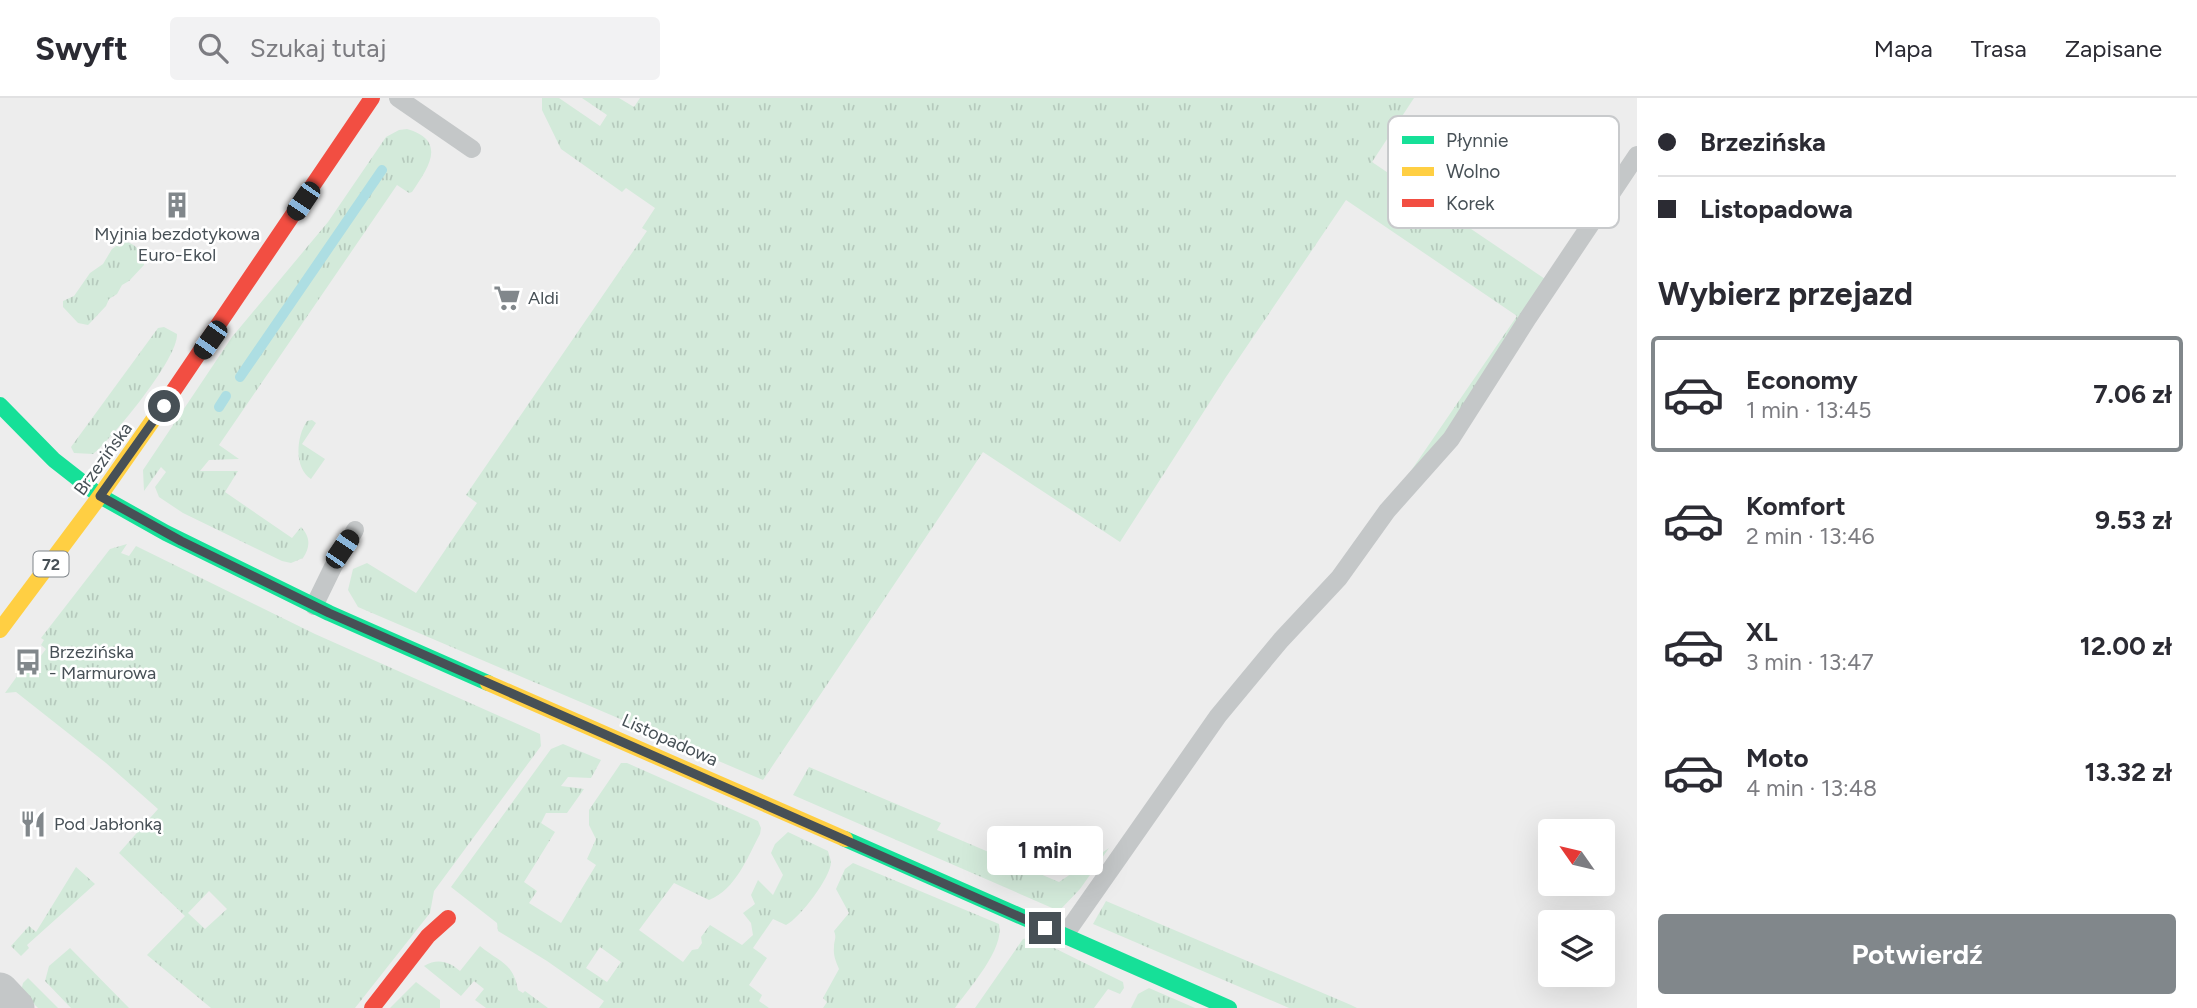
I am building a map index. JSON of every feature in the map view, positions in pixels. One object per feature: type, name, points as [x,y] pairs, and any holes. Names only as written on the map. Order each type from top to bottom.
[{"type":"street","name":"Brzezińska","points":[[0,630],[100,496],[210,340],[372,98]]},
{"type":"street","name":"Listopadowa","points":[[0,405],[54,460],[100,496],[166,533],[314,606],[1229,1008]]},
{"type":"street","points":[[372,1008],[428,936],[448,918]]},
{"type":"street","points":[[0,991],[16,1008]]},
{"type":"lane","points":[[398,98],[472,149]]},
{"type":"lane","points":[[1619,182],[1637,155]]},
{"type":"lane","points":[[1064,936],[1218,716],[1281,640],[1339,578],[1387,511],[1451,439],[1588,228]]},
{"type":"lane","points":[[314,606],[332,567],[355,530]]},
{"type":"green space","points":[[542,98],[559,98],[600,126],[607,115],[582,98],[619,98],[634,107],[640,98],[1414,98],[1402,116],[1388,116],[1388,138],[1372,162],[1388,173],[1388,228],[1470,228],[1551,283],[1451,439],[1404,481],[1517,316],[1346,200],[1226,377],[1120,542],[983,452],[763,780],[358,607],[348,590],[353,569],[367,563],[416,593],[477,503],[466,495],[647,231],[642,228],[655,208],[626,188],[622,192],[561,149],[542,110]]},
{"type":"green space","points":[[407,129],[420,134],[431,148],[424,174],[412,192],[409,193],[397,185],[219,445],[239,459],[209,460],[200,471],[238,471],[225,492],[292,538],[301,527],[308,539],[303,558],[291,563],[282,561],[183,513],[159,497],[155,487],[166,472],[161,467],[144,491],[143,470],[232,337],[328,222],[386,137]]},
{"type":"green space","points":[[122,242],[131,243],[138,249],[144,265],[122,285],[88,325],[78,323],[63,307],[63,301],[74,296],[90,273],[103,264],[112,249]]},
{"type":"green space","points":[[164,327],[177,334],[167,361],[156,378],[115,432],[93,454],[74,453],[71,447],[158,328]]},
{"type":"green space","points":[[307,421],[316,423],[302,444],[325,459],[311,479],[302,468],[298,452],[303,428]]},
{"type":"green space","points":[[127,544],[121,553],[129,556],[136,546],[315,634],[540,734],[541,746],[434,891],[430,913],[355,1008],[211,1008],[147,955],[185,916],[119,853],[158,809],[106,763],[16,692],[5,693],[25,665],[31,669],[46,649],[41,645],[44,640],[41,638],[110,549]],"holes":[[[209,891],[227,909],[205,929],[188,913]]]},
{"type":"green space","points":[[563,744],[601,760],[591,778],[568,777],[561,786],[584,789],[567,813],[546,813],[541,823],[555,832],[524,882],[537,891],[529,903],[561,923],[596,865],[587,859],[596,839],[589,825],[589,810],[621,763],[627,763],[758,821],[761,828],[745,863],[727,888],[709,900],[674,883],[639,930],[683,962],[692,950],[698,949],[702,943],[701,937],[710,925],[742,945],[753,935],[751,923],[743,913],[755,904],[751,895],[758,880],[773,895],[783,875],[771,853],[775,844],[788,832],[828,851],[830,869],[814,896],[786,925],[773,919],[753,948],[767,958],[749,985],[762,995],[759,1001],[769,1008],[599,1008],[604,1001],[498,931],[497,923],[451,887],[551,749]],"holes":[[[600,947],[621,962],[607,982],[586,968]]]},
{"type":"green space","points":[[809,767],[941,823],[937,830],[1059,882],[1109,848],[1080,889],[1059,911],[793,795]]},
{"type":"green space","points":[[853,863],[999,924],[997,945],[977,979],[955,1008],[823,1008],[827,1002],[823,998],[839,969],[834,953],[834,931],[849,913],[836,889],[845,869]]},
{"type":"green space","points":[[76,867],[95,884],[27,945],[29,948],[21,956],[11,946],[29,926],[36,932]]},
{"type":"green space","points":[[1106,901],[1357,1008],[1289,1008],[1093,924]]},
{"type":"green space","points":[[1032,937],[1123,982],[1124,988],[1120,994],[1108,989],[1094,1008],[975,1008],[1023,939]]},
{"type":"green space","points":[[480,946],[509,968],[518,990],[523,993],[525,991],[548,1008],[486,1008],[475,1000],[484,989],[474,981],[461,996],[424,966],[443,962],[460,971]]},
{"type":"green space","points":[[70,948],[129,1008],[71,1008],[45,981],[49,966]]},
{"type":"green space","points":[[28,978],[58,1008],[38,1008],[21,991]]},
{"type":"green space","points":[[416,982],[440,1000],[440,1008],[390,1008]]},
{"type":"green space","points":[[1149,988],[1195,1008],[1131,1008],[1138,994]]},
{"type":"waterway","points":[[240,377],[382,170]]},
{"type":"waterway","points":[[219,407],[226,396]]},
{"type":"traffic: fast","points":[[0,405],[54,460],[100,496],[166,533],[329,613],[488,683]]},
{"type":"traffic: fast","points":[[845,839],[1229,1008]]},
{"type":"traffic: slow","points":[[0,630],[97,500],[174,390]]},
{"type":"traffic: slow","points":[[488,683],[845,839]]},
{"type":"traffic: jam","points":[[174,390],[372,98]]},
{"type":"traffic: jam","points":[[372,1008],[428,936],[448,918]]},
{"type":"place","name":"Myjnia bezdotykowa Euro-Ekol","points":[[177,205]]},
{"type":"place","name":"Aldi","points":[[507,298]]},
{"type":"place","name":"Brzezińska - Marmurowa","points":[[28,662]]},
{"type":"place","name":"Pod Jabłonką","points":[[33,824]]},
{"type":"route","points":[[164,406],[100,496],[181,541],[329,613],[1045,928]]}]
